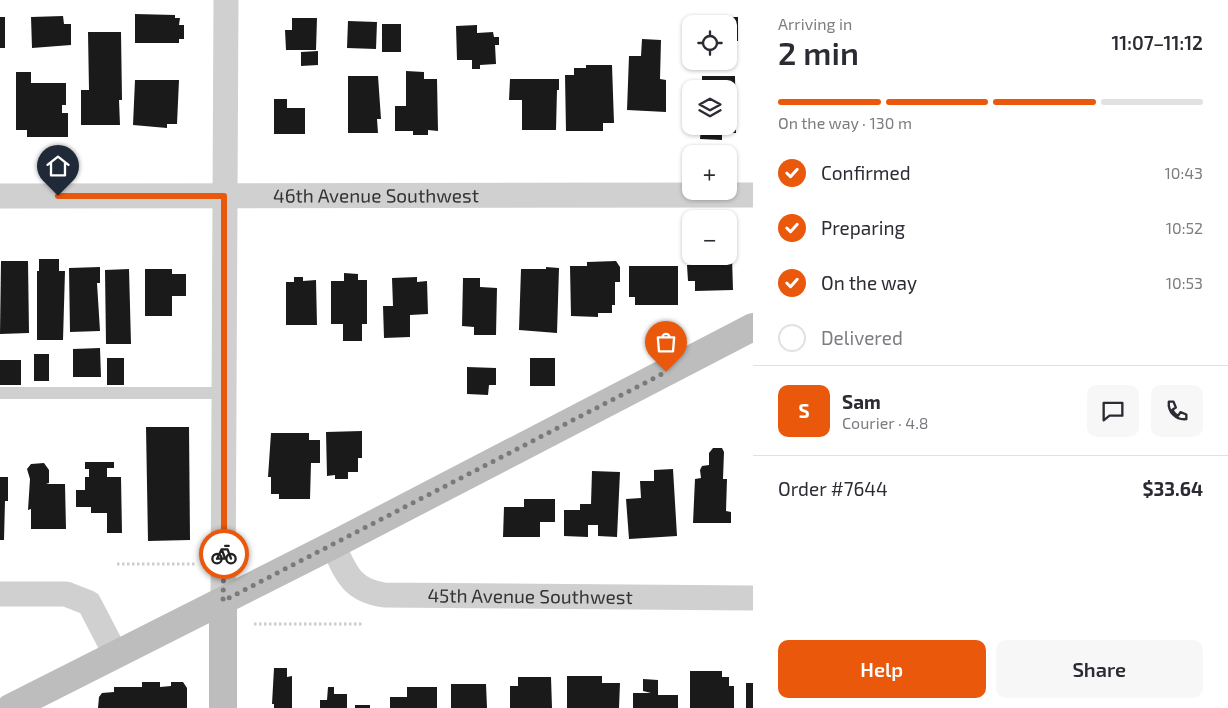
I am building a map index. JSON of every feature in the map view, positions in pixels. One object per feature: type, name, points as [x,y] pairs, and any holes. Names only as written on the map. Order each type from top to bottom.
[{"type":"street","points":[[223,708],[226,394],[224,196],[226,0]]},
{"type":"street","name":"46th Avenue Southwest","points":[[0,196],[753,195]]},
{"type":"street","points":[[10,708],[333,545],[753,327]]},
{"type":"street","name":"45th Avenue Southwest","points":[[333,545],[352,582],[368,593],[384,595],[753,598]]},
{"type":"street","points":[[0,594],[66,594],[89,603],[116,655]]},
{"type":"lane","points":[[0,393],[226,394]]},
{"type":"path","points":[[117,564],[196,564]]},
{"type":"path","points":[[254,624],[362,624]]},
{"type":"building","points":[[135,14],[175,15],[175,18],[180,18],[179,25],[184,25],[184,39],[179,39],[179,43],[135,43]]},
{"type":"building","points":[[63,16],[64,24],[71,24],[71,45],[32,48],[31,17]]},
{"type":"building","points":[[0,17],[5,17],[5,48],[0,48]]},
{"type":"building","points":[[737,17],[738,17],[737,41]]},
{"type":"building","points":[[292,18],[317,18],[316,50],[286,50],[285,30],[292,30]]},
{"type":"building","points":[[348,21],[377,22],[376,49],[347,48]]},
{"type":"building","points":[[382,24],[401,24],[401,52],[382,52]]},
{"type":"building","points":[[477,25],[477,33],[493,32],[494,37],[499,37],[499,45],[495,45],[496,64],[480,65],[480,69],[472,69],[472,60],[457,60],[456,26]]},
{"type":"building","points":[[88,32],[121,32],[122,100],[119,100],[120,125],[81,125],[81,90],[89,90]]},
{"type":"building","points":[[642,39],[661,40],[660,79],[666,80],[666,112],[627,110],[629,56],[641,56]]},
{"type":"building","points":[[318,51],[318,65],[301,66],[301,52]]},
{"type":"building","points":[[586,65],[612,65],[614,123],[603,123],[603,131],[566,131],[565,75],[574,75],[574,68],[586,68]]},
{"type":"building","points":[[406,71],[424,72],[424,79],[437,79],[438,131],[428,130],[428,135],[413,135],[413,131],[395,131],[395,106],[406,106]]},
{"type":"building","points":[[16,72],[31,72],[31,83],[66,83],[66,105],[62,105],[62,113],[68,113],[68,137],[27,137],[27,130],[16,130]]},
{"type":"building","points":[[348,76],[378,76],[381,119],[377,119],[378,133],[348,133]]},
{"type":"building","points":[[702,76],[735,76],[735,80],[702,80]]},
{"type":"building","points":[[510,79],[559,79],[556,130],[522,130],[522,100],[509,100]]},
{"type":"building","points":[[135,80],[179,80],[177,124],[167,124],[167,128],[133,125]]},
{"type":"building","points":[[274,99],[287,99],[287,108],[305,108],[305,134],[274,134]]},
{"type":"building","points":[[700,135],[722,135],[722,140],[700,139]]},
{"type":"building","points":[[39,259],[59,259],[59,271],[65,271],[63,340],[37,340],[37,271],[39,271]]},
{"type":"building","points":[[1,261],[28,261],[29,333],[0,334]]},
{"type":"building","points":[[616,261],[620,267],[620,282],[615,282],[615,305],[612,305],[612,313],[598,313],[598,317],[571,316],[570,266],[587,266],[587,262]]},
{"type":"building","points":[[687,265],[732,265],[733,290],[695,291],[695,281],[688,281]]},
{"type":"building","points":[[629,266],[678,266],[678,305],[635,305],[635,297],[629,297]]},
{"type":"building","points":[[100,267],[100,283],[97,283],[100,331],[70,332],[69,268]]},
{"type":"building","points":[[546,267],[559,268],[557,333],[519,330],[521,269],[546,269]]},
{"type":"building","points":[[129,269],[131,344],[106,344],[105,270]]},
{"type":"building","points":[[145,269],[172,269],[172,274],[186,274],[186,296],[172,296],[172,316],[145,316]]},
{"type":"building","points":[[344,273],[358,274],[358,280],[367,280],[367,324],[362,324],[362,341],[343,341],[343,324],[331,324],[331,281],[344,281]]},
{"type":"building","points":[[294,277],[303,277],[303,281],[316,280],[317,325],[286,325],[286,282],[294,282]]},
{"type":"building","points":[[417,277],[417,282],[427,281],[428,314],[410,315],[410,337],[384,338],[383,306],[393,306],[392,278]]},
{"type":"building","points":[[463,278],[480,278],[480,287],[497,288],[496,335],[474,335],[474,327],[462,326]]},
{"type":"building","points":[[100,348],[101,377],[73,377],[73,349]]},
{"type":"building","points":[[34,354],[49,354],[49,381],[34,381]]},
{"type":"building","points":[[107,358],[124,358],[124,385],[107,385]]},
{"type":"building","points":[[530,358],[555,358],[555,386],[530,386]]},
{"type":"building","points":[[0,360],[21,360],[21,385],[0,385]]},
{"type":"building","points":[[467,367],[496,368],[496,385],[489,385],[488,395],[467,394]]},
{"type":"building","points":[[146,427],[189,427],[190,540],[148,541]]},
{"type":"building","points":[[362,431],[362,458],[358,458],[358,472],[348,472],[348,479],[335,479],[335,475],[327,476],[326,432]]},
{"type":"building","points":[[271,433],[309,433],[309,440],[320,440],[320,463],[311,463],[310,499],[279,499],[279,494],[271,494],[271,477],[268,477]]},
{"type":"building","points":[[713,448],[722,448],[724,452],[723,479],[727,479],[726,511],[731,512],[731,523],[693,523],[695,479],[701,478],[700,470],[702,466],[709,465],[709,453]]},
{"type":"building","points":[[85,462],[114,462],[114,468],[107,468],[107,477],[121,477],[122,533],[107,533],[107,513],[91,513],[91,507],[76,507],[76,490],[85,490],[85,477],[89,477],[89,469],[85,469]]},
{"type":"building","points":[[44,463],[49,470],[49,483],[46,484],[65,484],[66,529],[31,529],[31,509],[28,510],[30,479],[27,469],[31,464]]},
{"type":"building","points":[[673,469],[677,536],[629,539],[626,499],[641,498],[640,481],[654,481],[654,470]]},
{"type":"building","points":[[592,471],[620,472],[617,537],[598,536],[598,525],[588,525],[588,537],[564,536],[564,510],[580,510],[580,504],[591,504]]},
{"type":"building","points":[[0,477],[8,477],[8,501],[5,501],[4,540],[0,540]]},
{"type":"building","points":[[524,499],[555,499],[555,522],[540,522],[540,537],[503,537],[504,507],[524,507]]},
{"type":"building","points":[[274,668],[287,668],[287,677],[292,676],[292,708],[274,708],[274,704],[272,704]]},
{"type":"building","points":[[690,671],[722,671],[722,677],[729,677],[729,686],[734,686],[734,708],[690,708]]},
{"type":"building","points":[[567,676],[602,676],[602,683],[620,683],[619,708],[567,708]]},
{"type":"building","points":[[518,677],[551,677],[552,708],[510,708],[510,686],[518,686]]},
{"type":"building","points":[[643,679],[658,680],[658,695],[678,695],[678,708],[633,708],[633,693],[651,693],[643,691]]},
{"type":"building","points":[[142,682],[160,682],[160,687],[171,686],[171,682],[183,682],[187,688],[187,708],[98,708],[99,697],[102,693],[114,692],[114,687],[142,687]]},
{"type":"building","points":[[746,683],[753,683],[753,708],[746,708]]},
{"type":"building","points":[[451,684],[486,684],[487,708],[451,708]]},
{"type":"building","points":[[328,687],[334,687],[334,694],[347,694],[347,708],[320,708],[320,700],[327,700]]},
{"type":"building","points":[[407,687],[437,687],[437,708],[390,708],[390,697],[407,697]]},
{"type":"building","points":[[355,705],[370,705],[370,708],[355,708]]},
{"type":"way so far","points":[[224,554],[223,601],[666,372]]},
{"type":"route","points":[[58,196],[224,196],[226,394],[224,554]]}]
